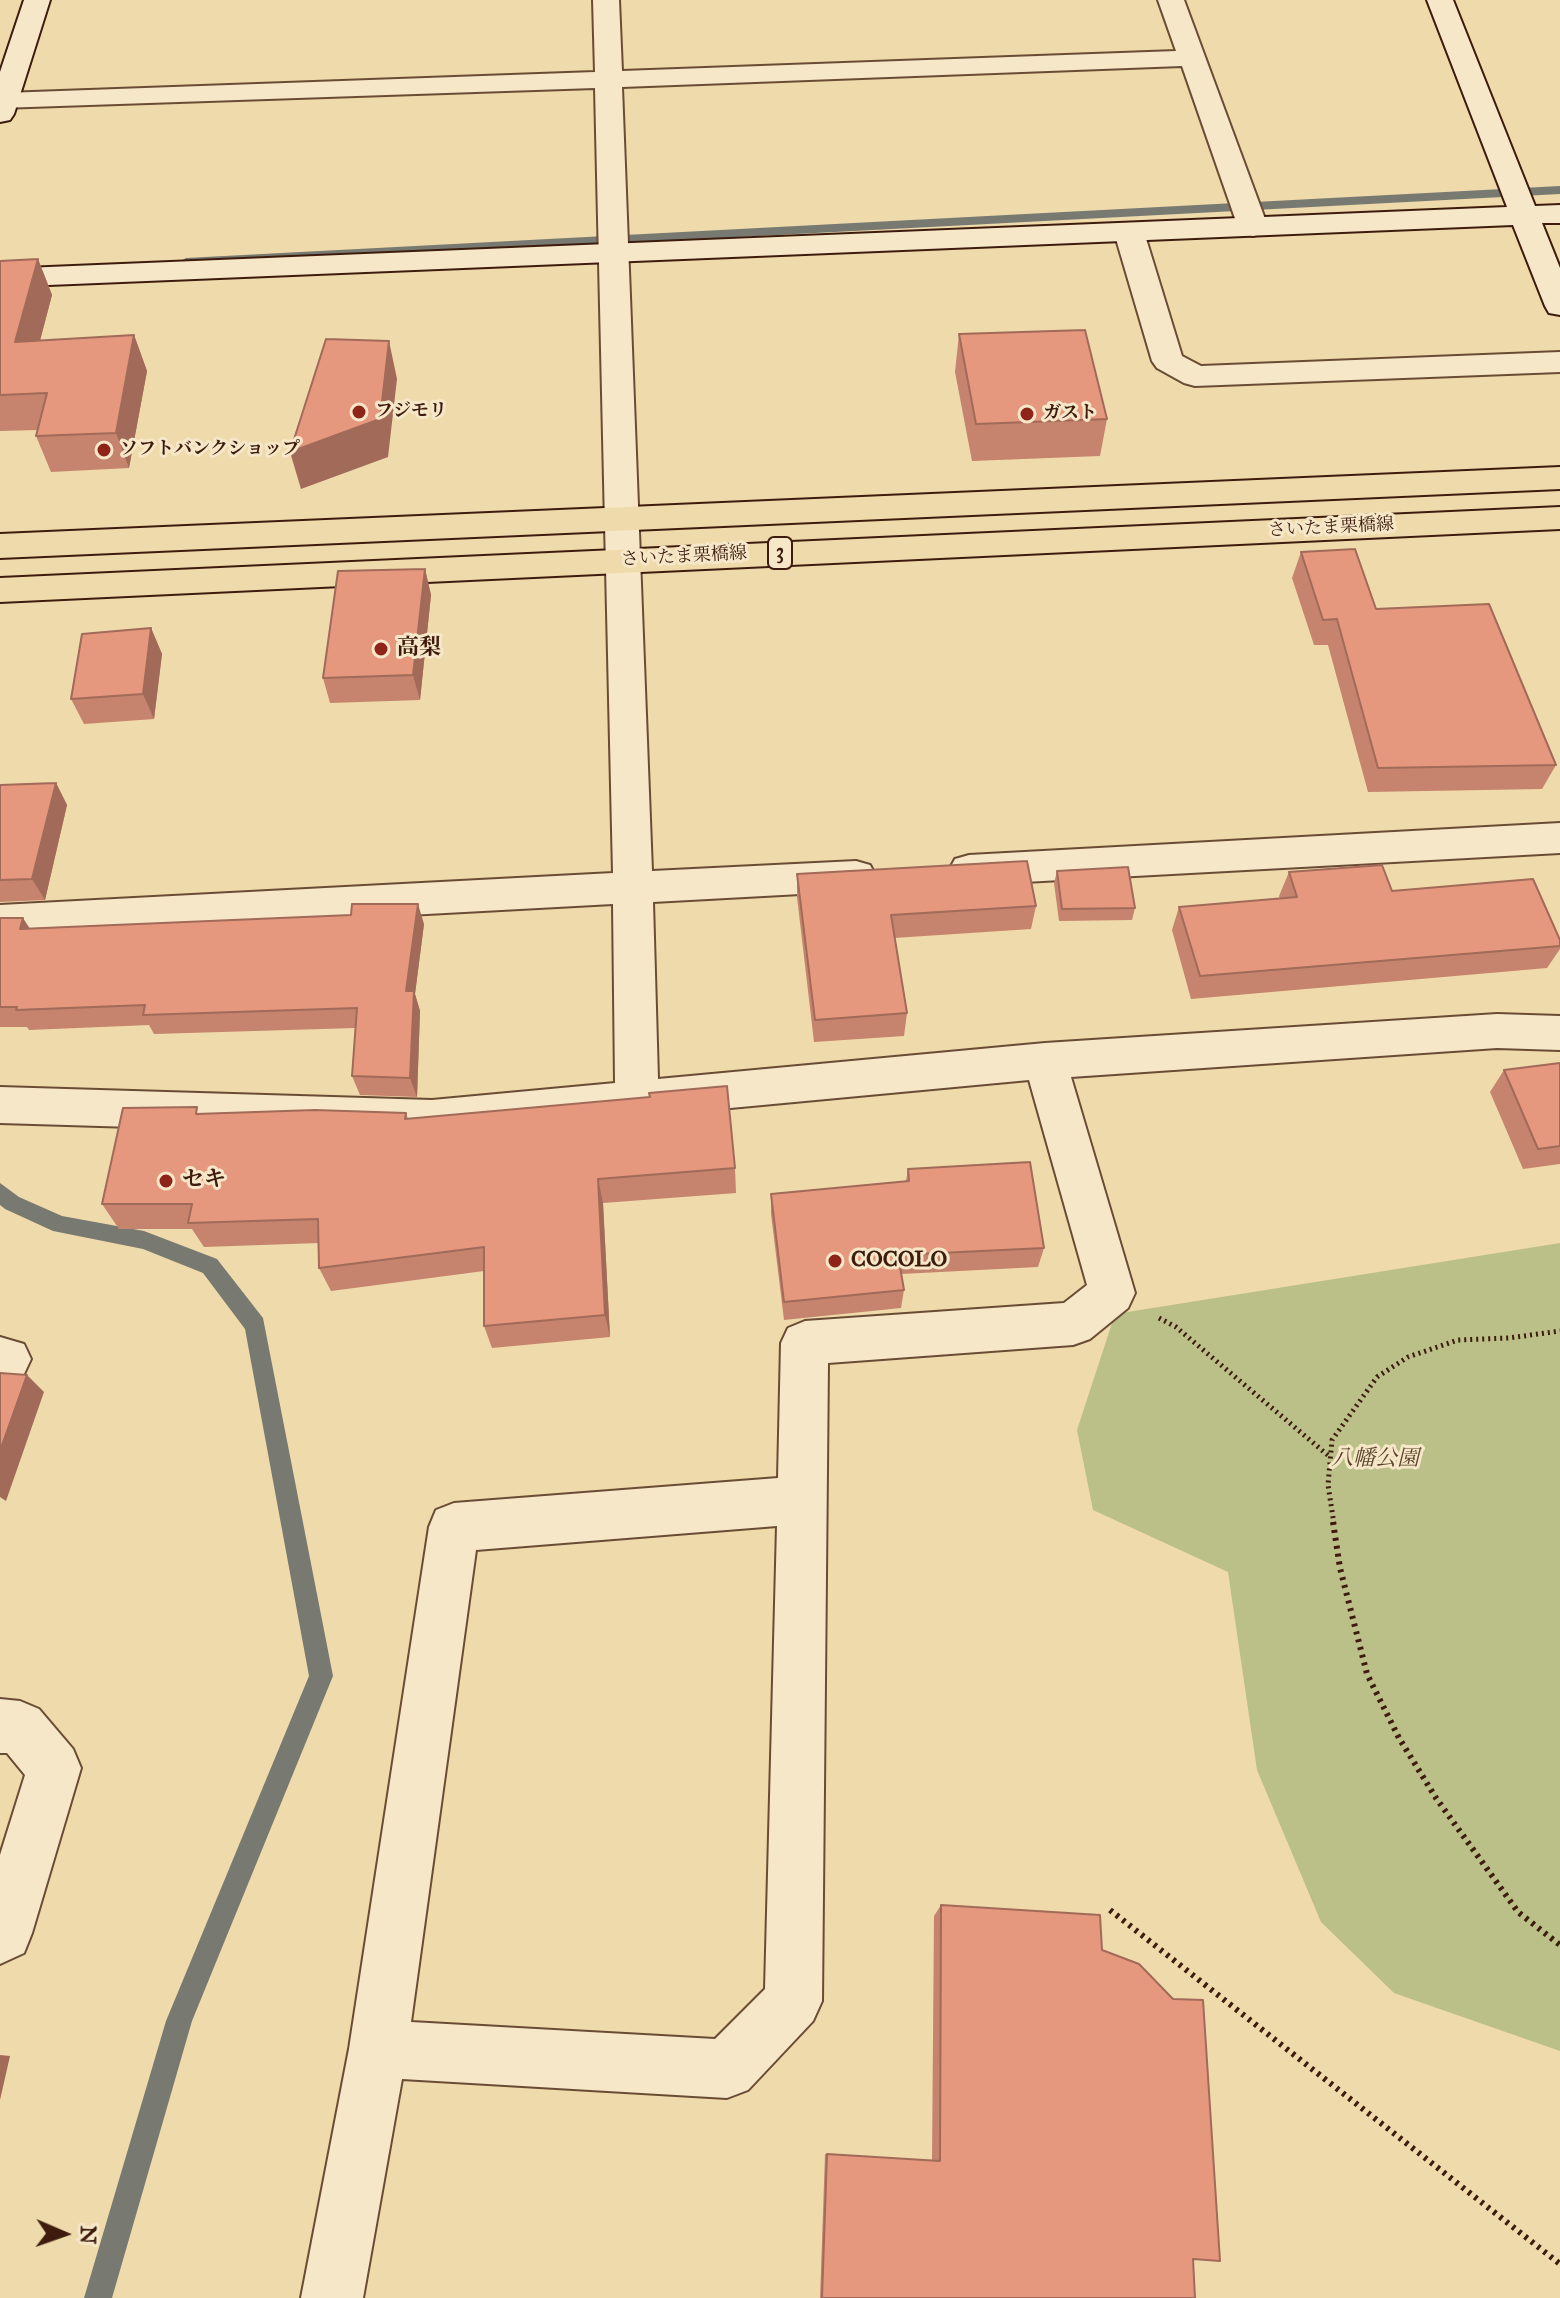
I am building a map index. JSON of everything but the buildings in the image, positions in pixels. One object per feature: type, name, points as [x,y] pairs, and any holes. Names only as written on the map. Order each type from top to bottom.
[{"type":"main road","name":"さいたま栗橋線","points":[[0,546],[1560,478]]},
{"type":"main road","name":"さいたま栗橋線","points":[[0,590],[1560,518]]},
{"type":"street","points":[[37,0],[2,108],[608,79],[1194,58]]},
{"type":"street","points":[[606,0],[637,1097]]},
{"type":"street","points":[[1171,0],[1253,227]]},
{"type":"street","points":[[1440,0],[1560,306]]},
{"type":"street","points":[[0,278],[1560,214]]},
{"type":"street","points":[[1129,232],[1168,361],[1195,376],[1560,362]]},
{"type":"street","points":[[937,871],[1560,838]]},
{"type":"street","points":[[0,921],[889,874]]},
{"type":"street","points":[[0,1105],[432,1118],[1045,1061],[1497,1031],[1560,1033]]},
{"type":"street","points":[[378,2049],[727,2069],[793,2001],[805,1343],[1073,1324],[1112,1293],[1045,1061]]},
{"type":"street","points":[[332,2298],[378,2049],[454,1527],[802,1500]]},
{"type":"street","points":[[0,1726],[20,1728],[54,1768],[4,1933],[0,1936]]},
{"type":"path","points":[[1112,1293],[1176,1327],[1330,1457]]},
{"type":"path","points":[[1560,1331],[1509,1338],[1458,1340],[1408,1357],[1377,1377],[1332,1440],[1328,1485],[1340,1568],[1367,1674],[1399,1738],[1436,1798],[1518,1912],[1560,1945]]},
{"type":"path","points":[[1110,1910],[1560,2264]]},
{"type":"green space","name":"八幡公園","points":[[1560,1243],[1560,2051],[1394,1993],[1321,1922],[1257,1770],[1228,1572],[1093,1510],[1077,1430],[1115,1314]]},
{"type":"waterway","points":[[186,262],[1560,190]]},
{"type":"waterway","points":[[0,1192],[12,1203],[60,1225],[144,1240],[210,1266],[255,1325],[321,1676],[179,2021],[98,2298]]},
{"type":"place","name":"フジモリ","points":[[359,412]]},
{"type":"place","name":"ガスト","points":[[1027,414]]},
{"type":"place","name":"ソフトバンクショップ","points":[[104,450]]},
{"type":"place","name":"高梨","points":[[381,649]]},
{"type":"place","name":"セキ","points":[[166,1181]]},
{"type":"place","name":"COCOLO","points":[[835,1261]]}]
